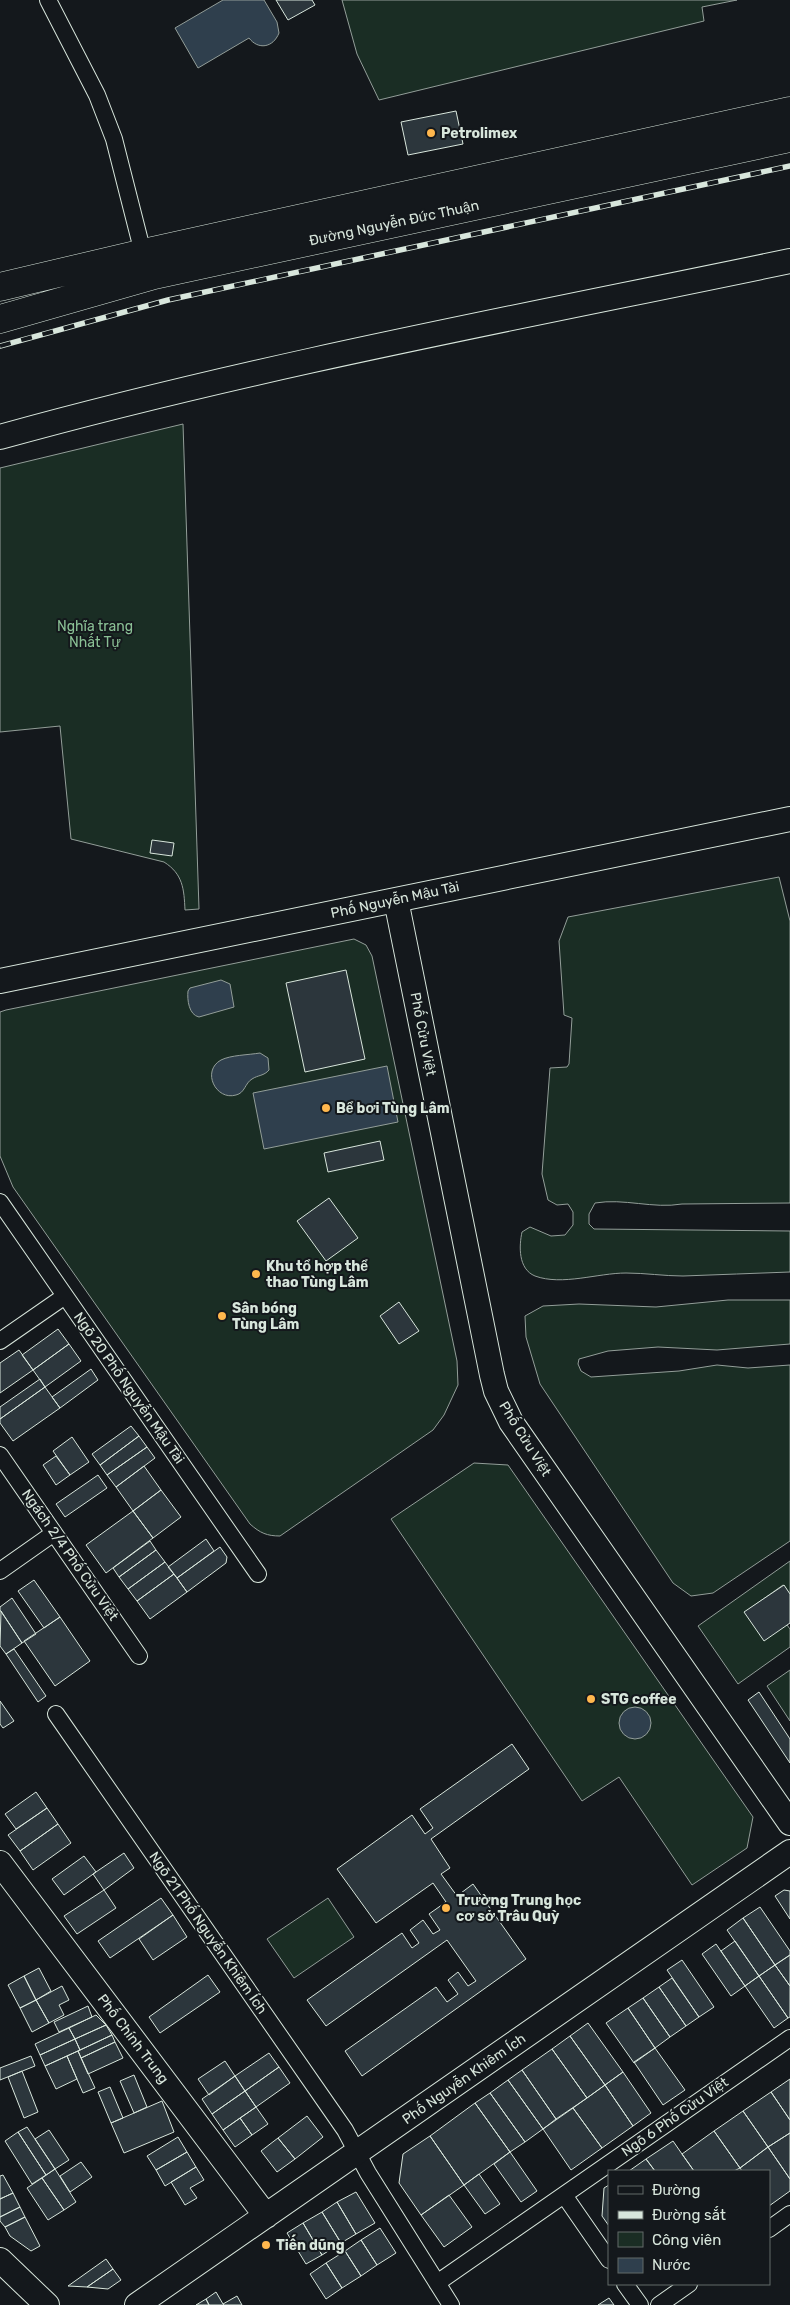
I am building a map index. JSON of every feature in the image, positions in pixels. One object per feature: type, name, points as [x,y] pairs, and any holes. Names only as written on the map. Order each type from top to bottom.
[{"type":"highway","name":"Đường Nguyễn Đức Thuận","points":[[0,319],[154,275],[790,112]]},
{"type":"highway","name":"Đường Nguyễn Đức Thuận","points":[[0,287],[143,254],[790,138]]},
{"type":"street","points":[[48,0],[97,95],[114,139],[143,254]]},
{"type":"street","points":[[0,437],[152,397],[282,368],[790,261]]},
{"type":"street","name":"Phố Nguyễn Mậu Tài","points":[[0,981],[790,819]]},
{"type":"street","name":"Phố Cửu Việt","points":[[396,900],[492,1375],[502,1404],[511,1422],[790,1824]]},
{"type":"street","name":"Ngõ 20 Phố Nguyễn Mậu Tài","points":[[0,1202],[258,1574]]},
{"type":"street","points":[[0,1341],[65,1296]]},
{"type":"street","name":"Ngách 2/4 Phố Cửu Việt","points":[[0,1455],[139,1656]]},
{"type":"street","points":[[0,1571],[54,1533]]},
{"type":"street","name":"Ngõ 21 Phố Nguyễn Khiêm Ích","points":[[56,1714],[345,2130],[357,2153],[451,2305]]},
{"type":"street","name":"Phố Nguyễn Khiêm Ích","points":[[137,2305],[790,1852]]},
{"type":"street","name":"Phố Chính Trung","points":[[0,1863],[266,2216]]},
{"type":"street","name":"Ngõ 6 Phố Cửu Việt","points":[[437,2283],[790,2038]]},
{"type":"street","points":[[564,2195],[608,2259]]},
{"type":"street","points":[[770,2228],[790,2214]]},
{"type":"street","points":[[0,2260],[47,2305]]},
{"type":"street","points":[[626,2285],[640,2305]]},
{"type":"street","points":[[659,2305],[688,2285]]},
{"type":"green space","points":[[342,0],[737,0],[702,7],[704,21],[379,100],[357,54]]},
{"type":"green space","name":"Nghĩa trang Nhất Tự","points":[[183,424],[199,909],[185,910],[184,895],[179,877],[164,862],[71,839],[60,726],[0,732],[0,468]]},
{"type":"green space","points":[[779,877],[790,921],[790,1203],[660,1205],[628,1202],[595,1203],[589,1214],[589,1224],[594,1229],[790,1231],[790,1272],[683,1276],[626,1273],[557,1280],[546,1279],[529,1273],[521,1257],[520,1244],[522,1232],[530,1227],[551,1236],[565,1235],[573,1225],[573,1212],[568,1204],[557,1205],[548,1200],[542,1174],[550,1068],[567,1067],[569,1064],[572,1018],[564,1015],[559,941],[568,917]]},
{"type":"green space","name":"Khu tổ hợp thể thao Tùng Lâm","points":[[354,939],[366,945],[372,956],[457,1361],[458,1385],[444,1415],[433,1430],[280,1536],[267,1535],[250,1524],[13,1187],[0,1156],[0,1012]]},
{"type":"green space","points":[[728,1300],[790,1300],[790,1344],[717,1350],[658,1347],[608,1351],[579,1359],[578,1364],[581,1371],[591,1377],[679,1371],[717,1365],[748,1368],[790,1365],[790,1541],[713,1593],[691,1596],[673,1583],[540,1384],[526,1337],[525,1316],[543,1306],[579,1304],[656,1307]]},
{"type":"green space","points":[[474,1463],[508,1465],[753,1817],[747,1848],[692,1885],[619,1777],[582,1801],[391,1519]]},
{"type":"green space","points":[[790,1561],[790,1594],[783,1585],[745,1612],[787,1625],[790,1629],[790,1647],[738,1684],[698,1626]]},
{"type":"green space","points":[[790,1670],[790,1721],[767,1686]]},
{"type":"green space","points":[[328,1898],[354,1937],[294,1978],[267,1939]]},
{"type":"water","points":[[223,0],[264,0],[277,22],[279,33],[273,42],[265,46],[253,42],[249,38],[198,68],[175,28]]},
{"type":"water","points":[[221,980],[230,984],[234,1007],[199,1017],[196,1016],[188,1003],[188,991],[190,988]]},
{"type":"water","points":[[260,1053],[268,1058],[269,1070],[267,1072],[252,1079],[239,1094],[229,1096],[222,1094],[217,1089],[212,1077],[215,1065],[221,1060],[230,1057]]},
{"type":"water","name":"Bể bơi Tùng Lâm","points":[[387,1066],[398,1122],[264,1149],[253,1093]]},
{"type":"water","points":[[635,1707],[641,1708],[646,1712],[650,1717],[650,1729],[646,1734],[641,1738],[635,1739],[629,1738],[624,1734],[620,1729],[619,1723],[620,1717],[624,1712],[629,1708]]},
{"type":"building","points":[[276,0],[312,0],[315,5],[288,20]]},
{"type":"building","points":[[456,111],[463,144],[408,155],[401,122]]},
{"type":"building","points":[[152,840],[174,843],[172,856],[150,853]]},
{"type":"building","points":[[346,970],[365,1059],[305,1072],[286,983]]},
{"type":"building","points":[[380,1141],[384,1160],[328,1172],[324,1153]]},
{"type":"building","points":[[329,1198],[358,1238],[326,1261],[297,1221]]},
{"type":"building","points":[[399,1302],[419,1331],[399,1344],[380,1316]]},
{"type":"building","points":[[58,1329],[69,1344],[33,1370],[22,1355]]},
{"type":"building","points":[[69,1344],[81,1361],[45,1387],[33,1370]]},
{"type":"building","points":[[19,1350],[33,1370],[0,1393],[0,1363]]},
{"type":"building","points":[[91,1369],[98,1380],[60,1408],[52,1397]]},
{"type":"building","points":[[40,1379],[45,1387],[0,1419],[0,1407]]},
{"type":"building","points":[[45,1387],[60,1408],[13,1441],[0,1423],[0,1419]]},
{"type":"building","points":[[131,1426],[139,1436],[100,1465],[92,1454]]},
{"type":"building","points":[[139,1436],[147,1447],[107,1475],[100,1465]]},
{"type":"building","points":[[72,1437],[89,1462],[70,1475],[53,1451]]},
{"type":"building","points":[[147,1447],[155,1458],[116,1487],[107,1475]]},
{"type":"building","points":[[56,1456],[70,1475],[56,1485],[43,1465]]},
{"type":"building","points":[[144,1466],[161,1490],[133,1511],[116,1487]]},
{"type":"building","points":[[98,1475],[107,1488],[65,1517],[56,1504]]},
{"type":"building","points":[[161,1490],[181,1517],[153,1538],[133,1511]]},
{"type":"building","points":[[133,1511],[153,1538],[106,1573],[86,1545]]},
{"type":"building","points":[[206,1539],[214,1551],[177,1578],[168,1567]]},
{"type":"building","points":[[150,1541],[156,1550],[119,1577],[113,1568]]},
{"type":"building","points":[[220,1547],[227,1557],[226,1563],[187,1592],[177,1578]]},
{"type":"building","points":[[156,1550],[165,1562],[128,1589],[119,1577]]},
{"type":"building","points":[[165,1562],[174,1574],[137,1601],[128,1589]]},
{"type":"building","points":[[174,1574],[187,1592],[150,1619],[137,1601]]},
{"type":"building","points":[[34,1580],[60,1617],[44,1628],[18,1591]]},
{"type":"building","points":[[784,1585],[790,1594],[790,1623],[764,1641],[744,1612]]},
{"type":"building","points":[[12,1598],[36,1634],[22,1643],[0,1610],[0,1607]]},
{"type":"building","points":[[1,1611],[22,1643],[6,1654],[0,1646]]},
{"type":"building","points":[[60,1617],[90,1661],[55,1686],[24,1641]]},
{"type":"building","points":[[14,1649],[46,1696],[38,1702],[6,1654]]},
{"type":"building","points":[[759,1692],[790,1739],[790,1763],[748,1700]]},
{"type":"building","points":[[0,1701],[14,1721],[3,1728],[0,1724]]},
{"type":"building","points":[[512,1744],[529,1769],[431,1839],[450,1868],[441,1874],[457,1896],[473,1884],[526,1959],[362,2076],[345,2051],[436,1987],[447,2002],[458,1994],[448,1980],[458,1972],[468,1986],[476,1981],[447,1940],[326,2026],[307,2000],[402,1933],[412,1948],[419,1943],[410,1930],[423,1920],[433,1934],[440,1930],[429,1914],[446,1902],[433,1883],[376,1923],[337,1869],[412,1815],[425,1834],[433,1828],[420,1809]]},
{"type":"building","points":[[36,1792],[47,1808],[16,1829],[5,1814]]},
{"type":"building","points":[[47,1808],[58,1824],[20,1851],[8,1835]]},
{"type":"building","points":[[58,1824],[71,1843],[33,1870],[20,1851]]},
{"type":"building","points":[[124,1853],[134,1868],[104,1890],[93,1874]]},
{"type":"building","points":[[84,1856],[96,1872],[64,1895],[52,1879]]},
{"type":"building","points":[[104,1890],[116,1908],[77,1934],[64,1916]]},
{"type":"building","points":[[784,1890],[790,1891],[790,1919],[775,1896]]},
{"type":"building","points":[[161,1898],[173,1915],[110,1958],[98,1941]]},
{"type":"building","points":[[760,1907],[790,1951],[790,1955],[775,1965],[743,1918]]},
{"type":"building","points":[[173,1915],[187,1937],[153,1960],[139,1939]]},
{"type":"building","points":[[743,1918],[775,1965],[759,1976],[727,1930]]},
{"type":"building","points":[[735,1941],[759,1976],[745,1986],[721,1951]]},
{"type":"building","points":[[716,1944],[745,1986],[731,1996],[702,1954]]},
{"type":"building","points":[[790,1955],[790,1986],[775,1965]]},
{"type":"building","points":[[682,1960],[714,2007],[699,2017],[667,1970]]},
{"type":"building","points":[[775,1965],[790,1986],[790,2017],[788,2018],[759,1976]]},
{"type":"building","points":[[39,1968],[51,1991],[36,2000],[24,1976]]},
{"type":"building","points":[[208,1975],[220,1992],[160,2033],[149,2017]]},
{"type":"building","points":[[24,1976],[36,2000],[20,2008],[8,1985]]},
{"type":"building","points":[[759,1976],[788,2018],[774,2028],[745,1986]]},
{"type":"building","points":[[672,1978],[699,2017],[686,2026],[659,1987]]},
{"type":"building","points":[[62,1986],[69,2000],[59,2005],[64,2015],[49,2023],[36,2000]]},
{"type":"building","points":[[659,1987],[686,2026],[670,2037],[643,1998]]},
{"type":"building","points":[[643,1998],[670,2037],[655,2048],[628,2008]]},
{"type":"building","points":[[36,2000],[49,2023],[32,2032],[20,2008]]},
{"type":"building","points":[[88,2006],[92,2017],[59,2032],[54,2022]]},
{"type":"building","points":[[628,2008],[655,2048],[634,2063],[606,2023]]},
{"type":"building","points":[[96,2015],[106,2025],[75,2039],[69,2028]]},
{"type":"building","points":[[588,2023],[623,2072],[605,2085],[570,2036]]},
{"type":"building","points":[[106,2025],[112,2035],[80,2050],[75,2039]]},
{"type":"building","points":[[69,2028],[75,2039],[40,2055],[35,2044]]},
{"type":"building","points":[[112,2035],[115,2042],[81,2058],[78,2051]]},
{"type":"building","points":[[570,2036],[605,2085],[587,2098],[552,2049]]},
{"type":"building","points":[[75,2039],[80,2050],[45,2066],[40,2055]]},
{"type":"building","points":[[115,2042],[123,2058],[88,2074],[81,2058]]},
{"type":"building","points":[[655,2048],[685,2090],[663,2105],[634,2062]]},
{"type":"building","points":[[552,2049],[587,2098],[556,2119],[522,2070]]},
{"type":"building","points":[[78,2051],[95,2088],[83,2093],[67,2056]]},
{"type":"building","points":[[269,2053],[279,2067],[245,2091],[235,2076]]},
{"type":"building","points":[[31,2056],[35,2066],[0,2080],[0,2068]]},
{"type":"building","points":[[67,2056],[77,2079],[56,2089],[45,2066]]},
{"type":"building","points":[[225,2061],[235,2076],[209,2095],[198,2079]]},
{"type":"building","points":[[279,2067],[290,2083],[256,2107],[245,2091]]},
{"type":"building","points":[[522,2070],[556,2119],[543,2129],[508,2080]]},
{"type":"building","points":[[22,2071],[38,2112],[24,2118],[8,2077]]},
{"type":"building","points":[[623,2072],[651,2113],[633,2126],[605,2085]]},
{"type":"building","points":[[134,2075],[147,2107],[134,2113],[120,2081]]},
{"type":"building","points":[[235,2076],[245,2091],[212,2114],[202,2099]]},
{"type":"building","points":[[790,2079],[790,2120],[771,2092]]},
{"type":"building","points":[[508,2080],[543,2129],[525,2142],[490,2093]]},
{"type":"building","points":[[605,2085],[633,2126],[602,2148],[573,2108]]},
{"type":"building","points":[[110,2087],[123,2118],[111,2123],[98,2092]]},
{"type":"building","points":[[245,2091],[256,2107],[223,2130],[212,2114]]},
{"type":"building","points":[[771,2092],[790,2120],[790,2133],[768,2147],[743,2111]]},
{"type":"building","points":[[490,2093],[525,2142],[510,2152],[475,2103]]},
{"type":"building","points":[[162,2101],[174,2132],[124,2153],[111,2123]]},
{"type":"building","points":[[475,2103],[510,2152],[464,2185],[430,2136]]},
{"type":"building","points":[[256,2107],[268,2124],[252,2135],[240,2118]]},
{"type":"building","points":[[573,2108],[602,2148],[571,2170],[543,2129]]},
{"type":"building","points":[[743,2111],[768,2147],[740,2168],[714,2131]]},
{"type":"building","points":[[307,2116],[323,2137],[295,2159],[278,2138]]},
{"type":"building","points":[[240,2118],[252,2135],[235,2147],[223,2130]]},
{"type":"building","points":[[27,2127],[55,2169],[46,2175],[18,2132]]},
{"type":"building","points":[[49,2130],[69,2160],[55,2169],[35,2139]]},
{"type":"building","points":[[714,2131],[740,2168],[736,2170],[693,2170],[682,2154]]},
{"type":"building","points":[[18,2132],[46,2175],[32,2184],[5,2141]]},
{"type":"building","points":[[790,2133],[790,2179],[768,2147]]},
{"type":"building","points":[[430,2136],[464,2185],[421,2215],[399,2183],[403,2154]]},
{"type":"building","points":[[178,2137],[187,2152],[156,2170],[147,2156]]},
{"type":"building","points":[[278,2138],[295,2159],[277,2172],[261,2151]]},
{"type":"building","points":[[673,2141],[693,2170],[654,2170],[646,2159]]},
{"type":"building","points":[[768,2147],[790,2179],[790,2191],[770,2205],[770,2170],[741,2170],[740,2168]]},
{"type":"building","points":[[187,2152],[196,2167],[165,2186],[156,2170]]},
{"type":"building","points":[[510,2152],[537,2191],[521,2202],[494,2164]]},
{"type":"building","points":[[646,2159],[654,2170],[630,2170]]},
{"type":"building","points":[[81,2162],[92,2177],[70,2192],[60,2176]]},
{"type":"building","points":[[196,2167],[204,2180],[190,2188],[197,2198],[185,2205],[171,2182]]},
{"type":"building","points":[[55,2169],[76,2202],[64,2210],[42,2178]]},
{"type":"building","points":[[479,2174],[500,2204],[485,2214],[464,2185]]},
{"type":"building","points":[[3,2175],[13,2193],[0,2199],[0,2176]]},
{"type":"building","points":[[42,2178],[64,2210],[48,2220],[27,2188]]},
{"type":"building","points":[[608,2186],[608,2225],[602,2216],[604,2188]]},
{"type":"building","points":[[356,2192],[375,2223],[356,2234],[337,2202]]},
{"type":"building","points":[[13,2193],[20,2207],[0,2217],[0,2199]]},
{"type":"building","points":[[449,2195],[472,2227],[444,2247],[421,2215]]},
{"type":"building","points":[[337,2202],[356,2234],[341,2243],[322,2212]]},
{"type":"building","points":[[20,2207],[25,2217],[5,2227],[0,2221],[0,2217]]},
{"type":"building","points":[[322,2212],[341,2243],[322,2255],[303,2223]]},
{"type":"building","points":[[25,2217],[40,2246],[31,2251],[10,2236],[5,2227]]},
{"type":"building","points":[[303,2223],[322,2255],[306,2264],[287,2233]]},
{"type":"building","points":[[380,2228],[396,2253],[377,2265],[361,2240]]},
{"type":"building","points":[[361,2240],[377,2265],[361,2276],[345,2251]]},
{"type":"building","points":[[345,2251],[361,2276],[342,2288],[326,2263]]},
{"type":"building","points":[[106,2259],[113,2269],[87,2287],[68,2286]]},
{"type":"building","points":[[326,2263],[342,2288],[326,2299],[310,2274]]},
{"type":"building","points":[[113,2269],[121,2280],[108,2289],[87,2287]]},
{"type":"building","points":[[216,2292],[224,2305],[209,2305],[206,2299]]},
{"type":"building","points":[[237,2296],[242,2305],[223,2304]]},
{"type":"building","points":[[609,2298],[614,2305],[598,2305]]},
{"type":"building","points":[[206,2299],[209,2305],[196,2305]]},
{"type":"railway","points":[[0,346],[168,300],[790,166]]},
{"type":"place","name":"Petrolimex","points":[[431,133]]},
{"type":"place","name":"Bể bơi Tùng Lâm","points":[[326,1108]]},
{"type":"place","name":"Khu tổ hợp thể thao Tùng Lâm","points":[[256,1274]]},
{"type":"place","name":"Sân bóng Tùng Lâm","points":[[222,1316]]},
{"type":"place","name":"STG coffee","points":[[591,1699]]},
{"type":"place","name":"Trường Trung học cơ sở Trâu Quỳ","points":[[446,1908]]},
{"type":"place","name":"Tiến dũng","points":[[266,2245]]}]
